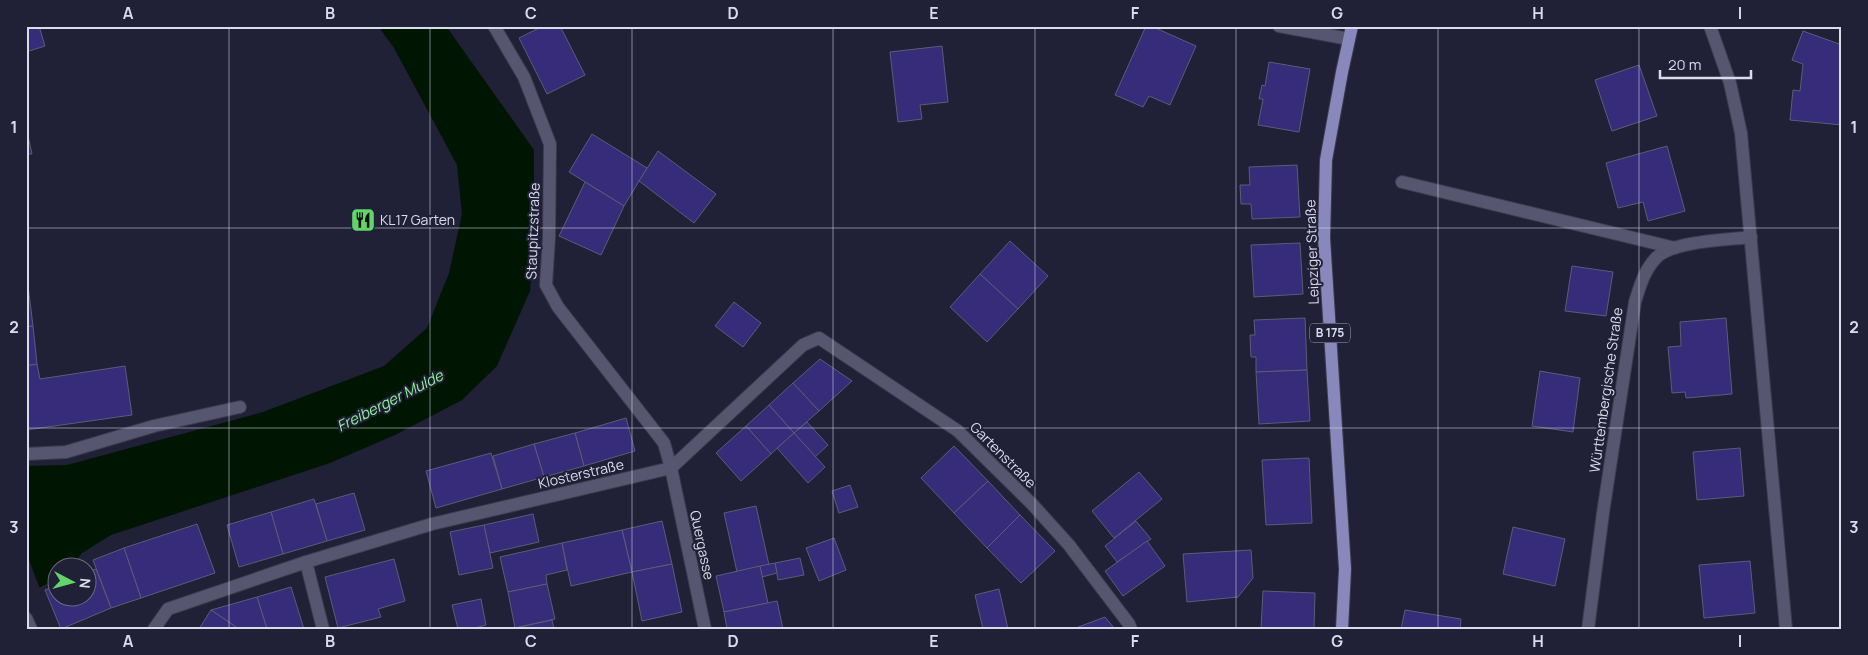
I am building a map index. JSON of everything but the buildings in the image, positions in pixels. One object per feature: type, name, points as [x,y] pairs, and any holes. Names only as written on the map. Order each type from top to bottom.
[{"type":"main road","name":"Leipziger Straße","points":[[1342,629],[1345,568],[1324,238],[1326,160],[1352,26]]},
{"type":"street","name":"Staupitzstraße","points":[[494,26],[524,78],[550,144],[549,237],[546,285],[558,307],[664,443],[671,468]]},
{"type":"street","points":[[1279,26],[1349,40]]},
{"type":"street","points":[[1710,26],[1730,83],[1741,134],[1786,629]]},
{"type":"street","points":[[1402,182],[1675,248]]},
{"type":"street","name":"Württembergische Straße","points":[[1588,629],[1634,302],[1644,274],[1658,256],[1684,244],[1750,237]]},
{"type":"street","name":"Klosterstraße","points":[[154,629],[168,610],[306,562],[432,524],[671,468],[804,345],[819,338]]},
{"type":"street","name":"Gartenstraße","points":[[819,338],[958,431],[1032,504],[1070,545],[1131,629]]},
{"type":"street","points":[[26,454],[66,452],[154,426],[240,407]]},
{"type":"street","name":"Quergasse","points":[[671,468],[705,629]]},
{"type":"street","points":[[306,562],[323,629]]},
{"type":"street","points":[[26,618],[31,629]]},
{"type":"water","name":"Freiberger Mulde","points":[[378,26],[446,26],[534,150],[534,237],[530,291],[497,366],[462,400],[395,435],[330,463],[111,535],[82,553],[78,558],[48,558],[48,583],[26,594],[26,466],[67,465],[263,412],[384,366],[427,328],[449,273],[462,214],[457,165],[394,48]]},
{"type":"pier","points":[[26,552],[40,589],[26,594]]},
{"type":"place","name":"KL17 Garten","points":[[363,220]]}]
